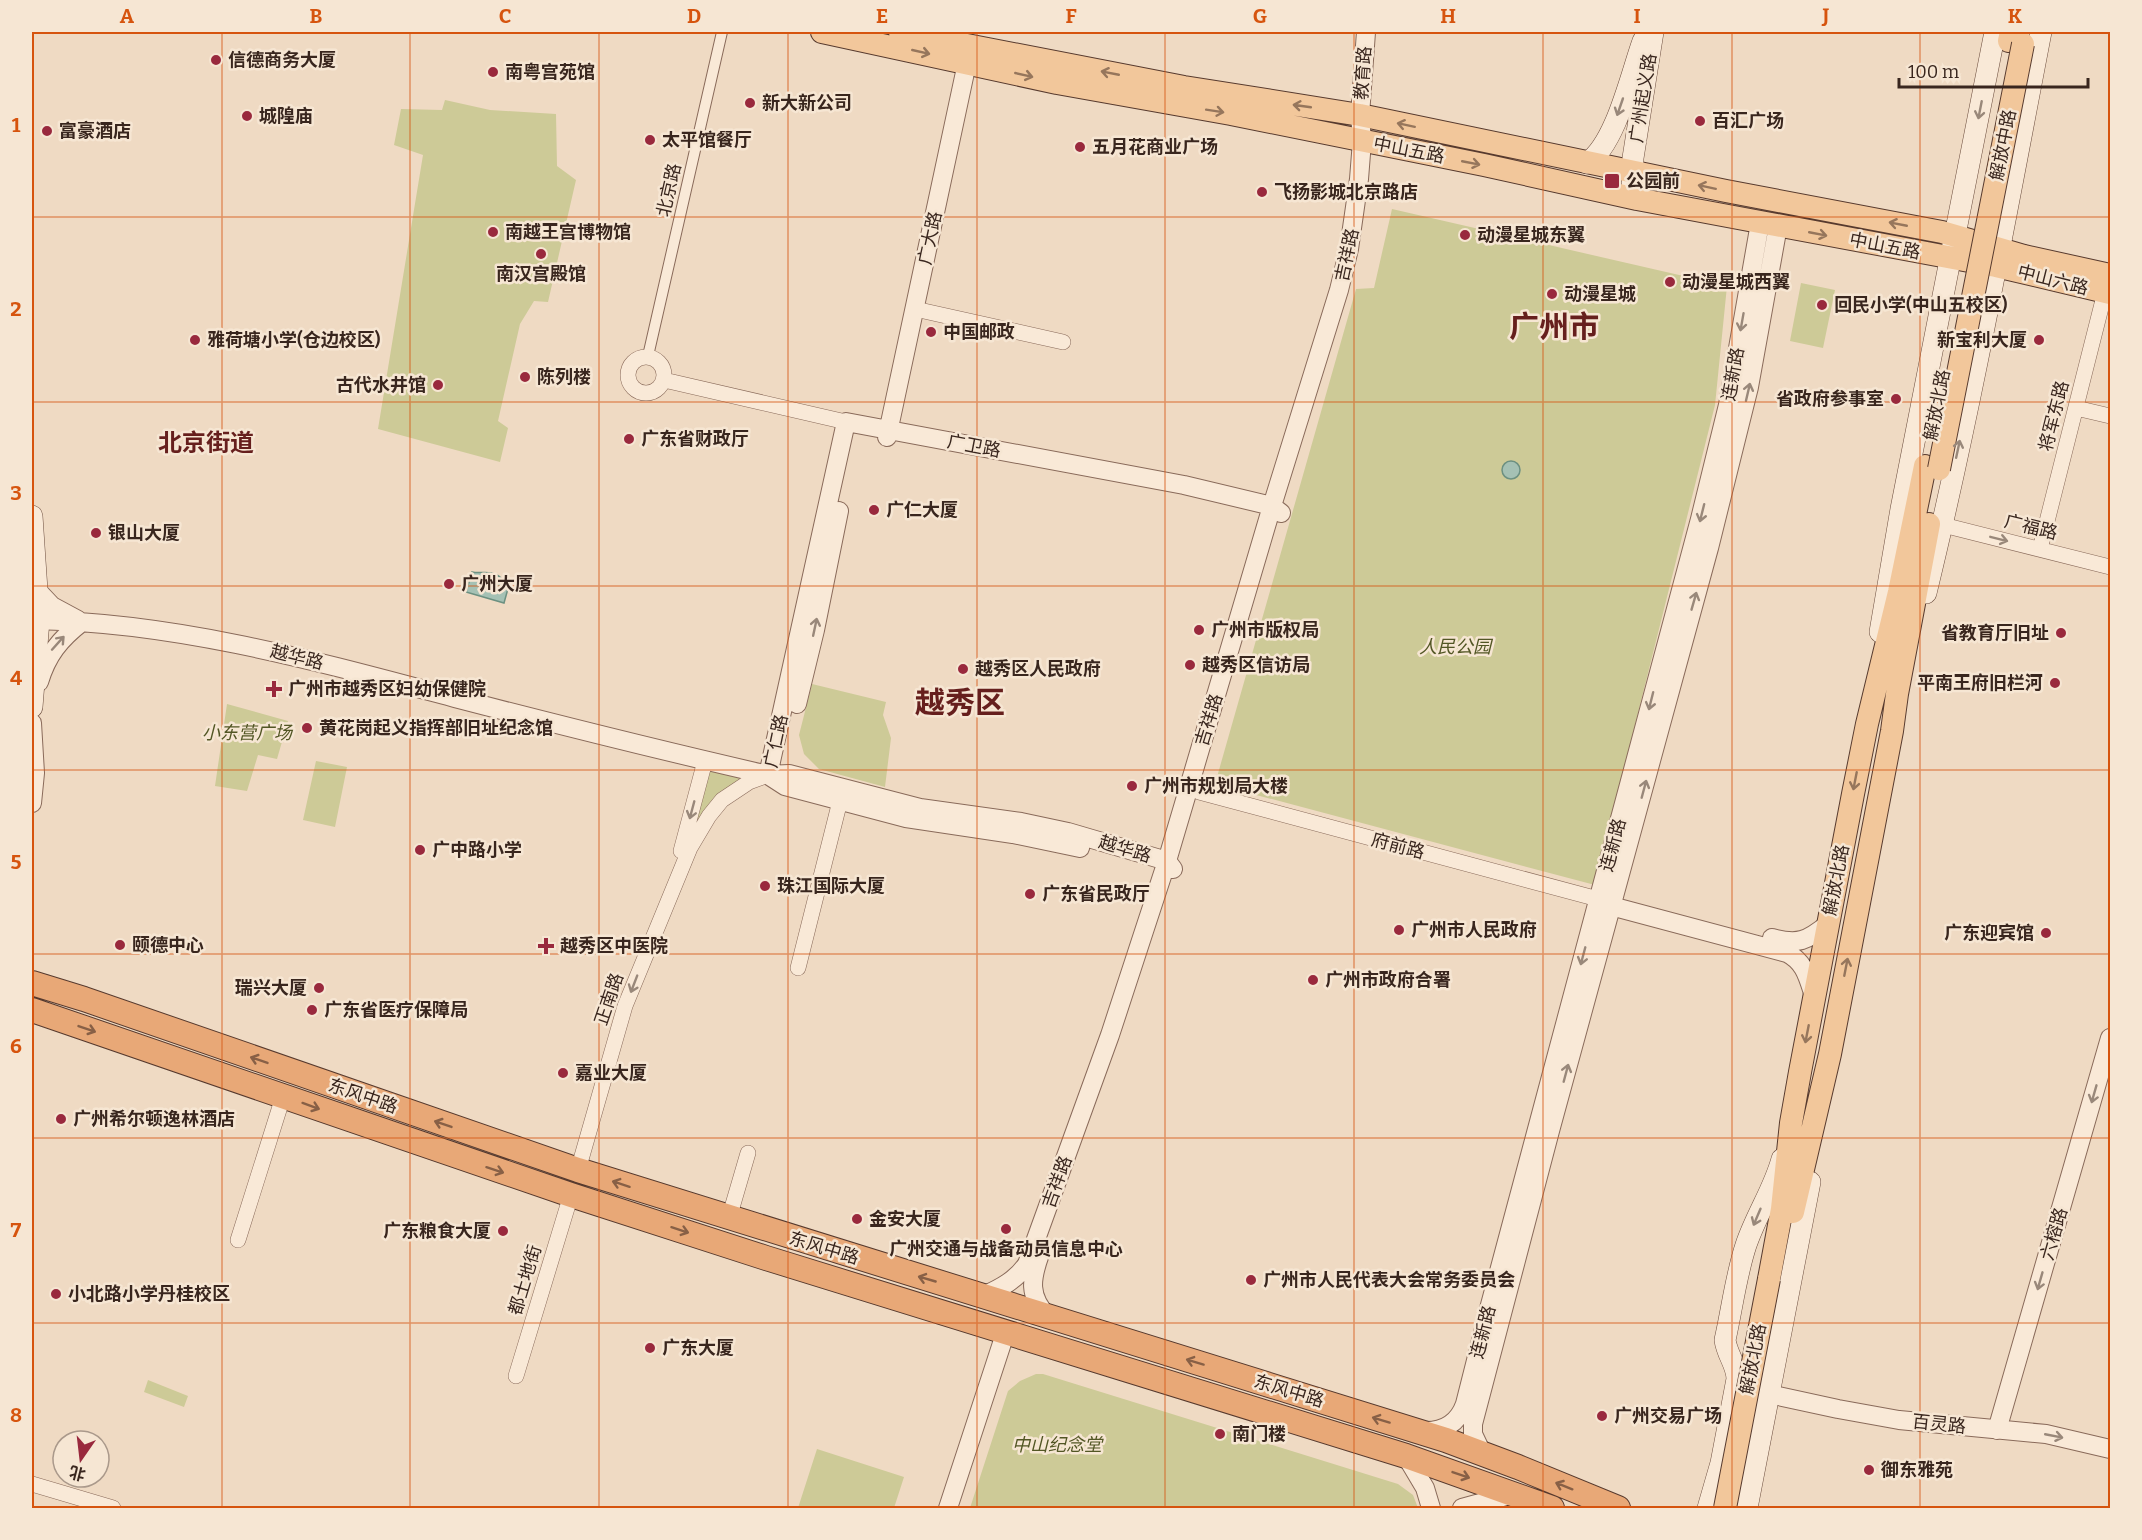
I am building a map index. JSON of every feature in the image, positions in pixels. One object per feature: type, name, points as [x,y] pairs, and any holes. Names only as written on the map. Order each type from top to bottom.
[{"type":"highway","name":"东风中路","points":[[32,983],[578,1170],[1417,1431],[1482,1453],[1618,1509]]},
{"type":"highway","name":"东风中路","points":[[32,1010],[571,1195],[1406,1456],[1552,1509]]},
{"type":"main road","name":"中山五路","points":[[822,32],[970,46],[1058,83],[1231,114],[1769,225],[1979,257]]},
{"type":"main road","name":"中山五路","points":[[900,32],[1184,87],[1360,115],[1587,163],[1956,235],[1979,257]]},
{"type":"main road","name":"广州起义路","points":[[1587,163],[1595,158],[1612,131],[1646,32]]},
{"type":"main road","name":"广州起义路","points":[[1637,199],[1632,184],[1632,172],[1653,32]]},
{"type":"main road","points":[[1979,257],[1956,235],[2017,35]]},
{"type":"main road","name":"解放中路","points":[[1979,257],[2017,35]]},
{"type":"main road","points":[[1892,731],[1943,525],[1979,257]]},
{"type":"main road","points":[[1867,724],[1894,547],[1979,257]]},
{"type":"main road","name":"中山六路","points":[[1979,257],[2109,287]]},
{"type":"main road","name":"解放北路","points":[[1733,1509],[1773,1280],[1791,1123],[1867,724],[1932,468],[1979,257]]},
{"type":"main road","name":"解放北路","points":[[1725,1509],[1773,1280],[1814,1128],[1892,731],[1932,468]]},
{"type":"main road","points":[[32,516],[36,589],[32,709]]},
{"type":"main road","points":[[1708,1509],[1721,1463],[1737,1379],[1725,1341],[1746,1246],[1774,1183],[1791,1123]]},
{"type":"main road","points":[[1747,1509],[1806,1204],[1811,1175],[1814,1128]]},
{"type":"main road","points":[[1737,1379],[1754,1383],[1762,1381],[1773,1373]]},
{"type":"street","name":"北京路","points":[[648,356],[722,32]]},
{"type":"street","name":"教育路","points":[[1360,115],[1366,32]]},
{"type":"street","name":"广大路","points":[[888,433],[970,46]]},
{"type":"street","name":"吉祥路","points":[[1048,1317],[1034,1297],[1032,1286],[1035,1267],[1129,1012],[1168,868],[1345,270],[1367,142],[1360,115]]},
{"type":"street","name":"连新路","points":[[1482,1453],[1473,1434],[1473,1424],[1607,900],[1720,439],[1769,225]]},
{"type":"street","name":"将军东路","points":[[2040,549],[2109,287]]},
{"type":"street","points":[[915,309],[1063,342]]},
{"type":"street","points":[[648,356],[658,360],[665,375],[658,389],[648,393],[633,387],[628,377],[630,367],[637,359],[648,356]]},
{"type":"street","name":"广卫路","points":[[664,380],[851,426],[1184,485],[1275,511]]},
{"type":"street","points":[[2076,408],[2110,416]]},
{"type":"street","name":"广仁路","points":[[768,776],[851,426]]},
{"type":"street","name":"吉祥路","points":[[983,1296],[1011,1282],[1027,1264],[1168,868],[1199,792],[1275,511]]},
{"type":"street","name":"广福路","points":[[1943,525],[2110,567]]},
{"type":"street","points":[[32,709],[50,652],[58,642],[82,622],[52,606],[36,589]]},
{"type":"street","name":"越华路","points":[[35,620],[82,622],[165,632],[287,654],[768,776],[785,786],[922,821],[1062,843],[1168,868]]},
{"type":"street","points":[[32,723],[35,773],[32,803]]},
{"type":"street","points":[[669,898],[705,761]]},
{"type":"street","name":"越华路","points":[[768,776],[789,774],[920,808],[1044,826],[1102,841],[1168,868]]},
{"type":"street","name":"正南路","points":[[578,1170],[625,1006],[690,848],[708,816],[723,800],[749,782],[768,776]]},
{"type":"street","name":"府前路","points":[[1199,792],[1607,900],[1787,952],[1801,963],[1807,972],[1814,996]]},
{"type":"street","points":[[798,968],[840,801]]},
{"type":"street","name":"连新路","points":[[1417,1431],[1435,1432],[1450,1425],[1459,1418],[1466,1404],[1490,1305],[1607,900]]},
{"type":"street","name":"府前路","points":[[1607,900],[1791,942],[1805,940],[1828,924]]},
{"type":"street","name":"六榕路","points":[[1997,1430],[2110,1038]]},
{"type":"street","points":[[238,1240],[283,1097]]},
{"type":"street","points":[[729,1218],[748,1153]]},
{"type":"street","name":"都土地街","points":[[516,1376],[571,1195]]},
{"type":"street","points":[[948,1509],[1006,1331]]},
{"type":"street","name":"百灵路","points":[[1769,1394],[1899,1420],[2046,1434],[2110,1449]]},
{"type":"street","points":[[1406,1456],[1425,1488],[1431,1509]]},
{"type":"street","points":[[32,1484],[113,1509]]},
{"type":"street","points":[[1462,1509],[1513,1494]]},
{"type":"green space","points":[[445,100],[490,110],[556,114],[557,166],[576,180],[548,302],[534,301],[520,324],[498,421],[508,428],[500,462],[378,429],[423,155],[394,145],[401,109],[442,110]]},
{"type":"green space","name":"人民公园","points":[[1392,209],[1727,286],[1715,405],[1595,885],[1215,784],[1356,289],[1374,288]]},
{"type":"green space","points":[[1801,283],[1835,290],[1823,348],[1790,341]]},
{"type":"green space","points":[[812,684],[886,702],[883,715],[891,738],[885,787],[819,769],[804,754],[799,735]]},
{"type":"green space","name":"小东营广场","points":[[227,704],[288,721],[277,759],[258,755],[247,791],[215,786]]},
{"type":"green space","points":[[316,761],[347,767],[335,827],[303,820]]},
{"type":"green space","points":[[709,771],[743,778],[716,796],[694,826]]},
{"type":"green space","name":"中山纪念堂","points":[[1036,1374],[1043,1374],[1398,1484],[1413,1495],[1418,1508],[970,1508],[1008,1391],[1020,1381]]},
{"type":"green space","points":[[148,1380],[188,1396],[184,1407],[144,1392]]},
{"type":"green space","points":[[817,1449],[904,1477],[894,1508],[798,1508]]},
{"type":"shaded area","points":[[1511,461],[1517,464],[1520,470],[1517,476],[1511,479],[1505,476],[1502,470],[1505,464]]},
{"type":"shaded area","points":[[472,572],[494,574],[509,585],[504,603],[466,592]]},
{"type":"place","name":"信德商务大厦","points":[[216,60]]},
{"type":"place","name":"南粤宫苑馆","points":[[493,72]]},
{"type":"place","name":"新大新公司","points":[[750,103]]},
{"type":"place","name":"城隍庙","points":[[247,116]]},
{"type":"place","name":"百汇广场","points":[[1700,121]]},
{"type":"place","name":"富豪酒店","points":[[47,131]]},
{"type":"place","name":"太平馆餐厅","points":[[650,140]]},
{"type":"place","name":"五月花商业广场","points":[[1080,147]]},
{"type":"place","name":"公园前","points":[[1612,181]]},
{"type":"place","name":"飞扬影城北京路店","points":[[1262,192]]},
{"type":"place","name":"南越王宫博物馆","points":[[493,232]]},
{"type":"place","name":"动漫星城东翼","points":[[1465,235]]},
{"type":"place","name":"南汉宫殿馆","points":[[541,254]]},
{"type":"place","name":"动漫星城西翼","points":[[1670,282]]},
{"type":"place","name":"动漫星城","points":[[1552,294]]},
{"type":"place","name":"回民小学(中山五校区)","points":[[1822,305]]},
{"type":"place","name":"中国邮政","points":[[931,332]]},
{"type":"place","name":"雅荷塘小学(仓边校区)","points":[[195,340]]},
{"type":"place","name":"新宝利大厦","points":[[2039,340]]},
{"type":"place","name":"陈列楼","points":[[525,377]]},
{"type":"place","name":"古代水井馆","points":[[438,385]]},
{"type":"place","name":"省政府参事室","points":[[1896,399]]},
{"type":"place","name":"广东省财政厅","points":[[629,439]]},
{"type":"place","name":"广仁大厦","points":[[874,510]]},
{"type":"place","name":"银山大厦","points":[[96,533]]},
{"type":"place","name":"广州大厦","points":[[449,584]]},
{"type":"place","name":"广州市版权局","points":[[1199,630]]},
{"type":"place","name":"省教育厅旧址","points":[[2061,633]]},
{"type":"place","name":"越秀区信访局","points":[[1190,665]]},
{"type":"place","name":"越秀区人民政府","points":[[963,669]]},
{"type":"place","name":"平南王府旧栏河","points":[[2055,683]]},
{"type":"place","name":"广州市越秀区妇幼保健院","points":[[274,689]]},
{"type":"place","name":"黄花岗起义指挥部旧址纪念馆","points":[[307,728]]},
{"type":"place","name":"广州市规划局大楼","points":[[1132,786]]},
{"type":"place","name":"广中路小学","points":[[420,850]]},
{"type":"place","name":"珠江国际大厦","points":[[765,886]]},
{"type":"place","name":"广东省民政厅","points":[[1030,894]]},
{"type":"place","name":"广州市人民政府","points":[[1399,930]]},
{"type":"place","name":"广东迎宾馆","points":[[2046,933]]},
{"type":"place","name":"颐德中心","points":[[120,945]]},
{"type":"place","name":"越秀区中医院","points":[[546,946]]},
{"type":"place","name":"广州市政府合署","points":[[1313,980]]},
{"type":"place","name":"瑞兴大厦","points":[[319,988]]},
{"type":"place","name":"广东省医疗保障局","points":[[312,1010]]},
{"type":"place","name":"嘉业大厦","points":[[563,1073]]},
{"type":"place","name":"广州希尔顿逸林酒店","points":[[61,1119]]},
{"type":"place","name":"金安大厦","points":[[857,1219]]},
{"type":"place","name":"广州交通与战备动员信息中心","points":[[1006,1229]]},
{"type":"place","name":"广东粮食大厦","points":[[503,1231]]},
{"type":"place","name":"广州市人民代表大会常务委员会","points":[[1251,1280]]},
{"type":"place","name":"小北路小学丹桂校区","points":[[56,1294]]},
{"type":"place","name":"广东大厦","points":[[650,1348]]},
{"type":"place","name":"广州交易广场","points":[[1602,1416]]},
{"type":"place","name":"南门楼","points":[[1220,1434]]},
{"type":"place","name":"御东雅苑","points":[[1869,1470]]},
{"type":"district","name":"广州市","points":[[1554,327]]},
{"type":"district","name":"北京街道","points":[[206,443]]},
{"type":"district","name":"越秀区","points":[[960,703]]}]
